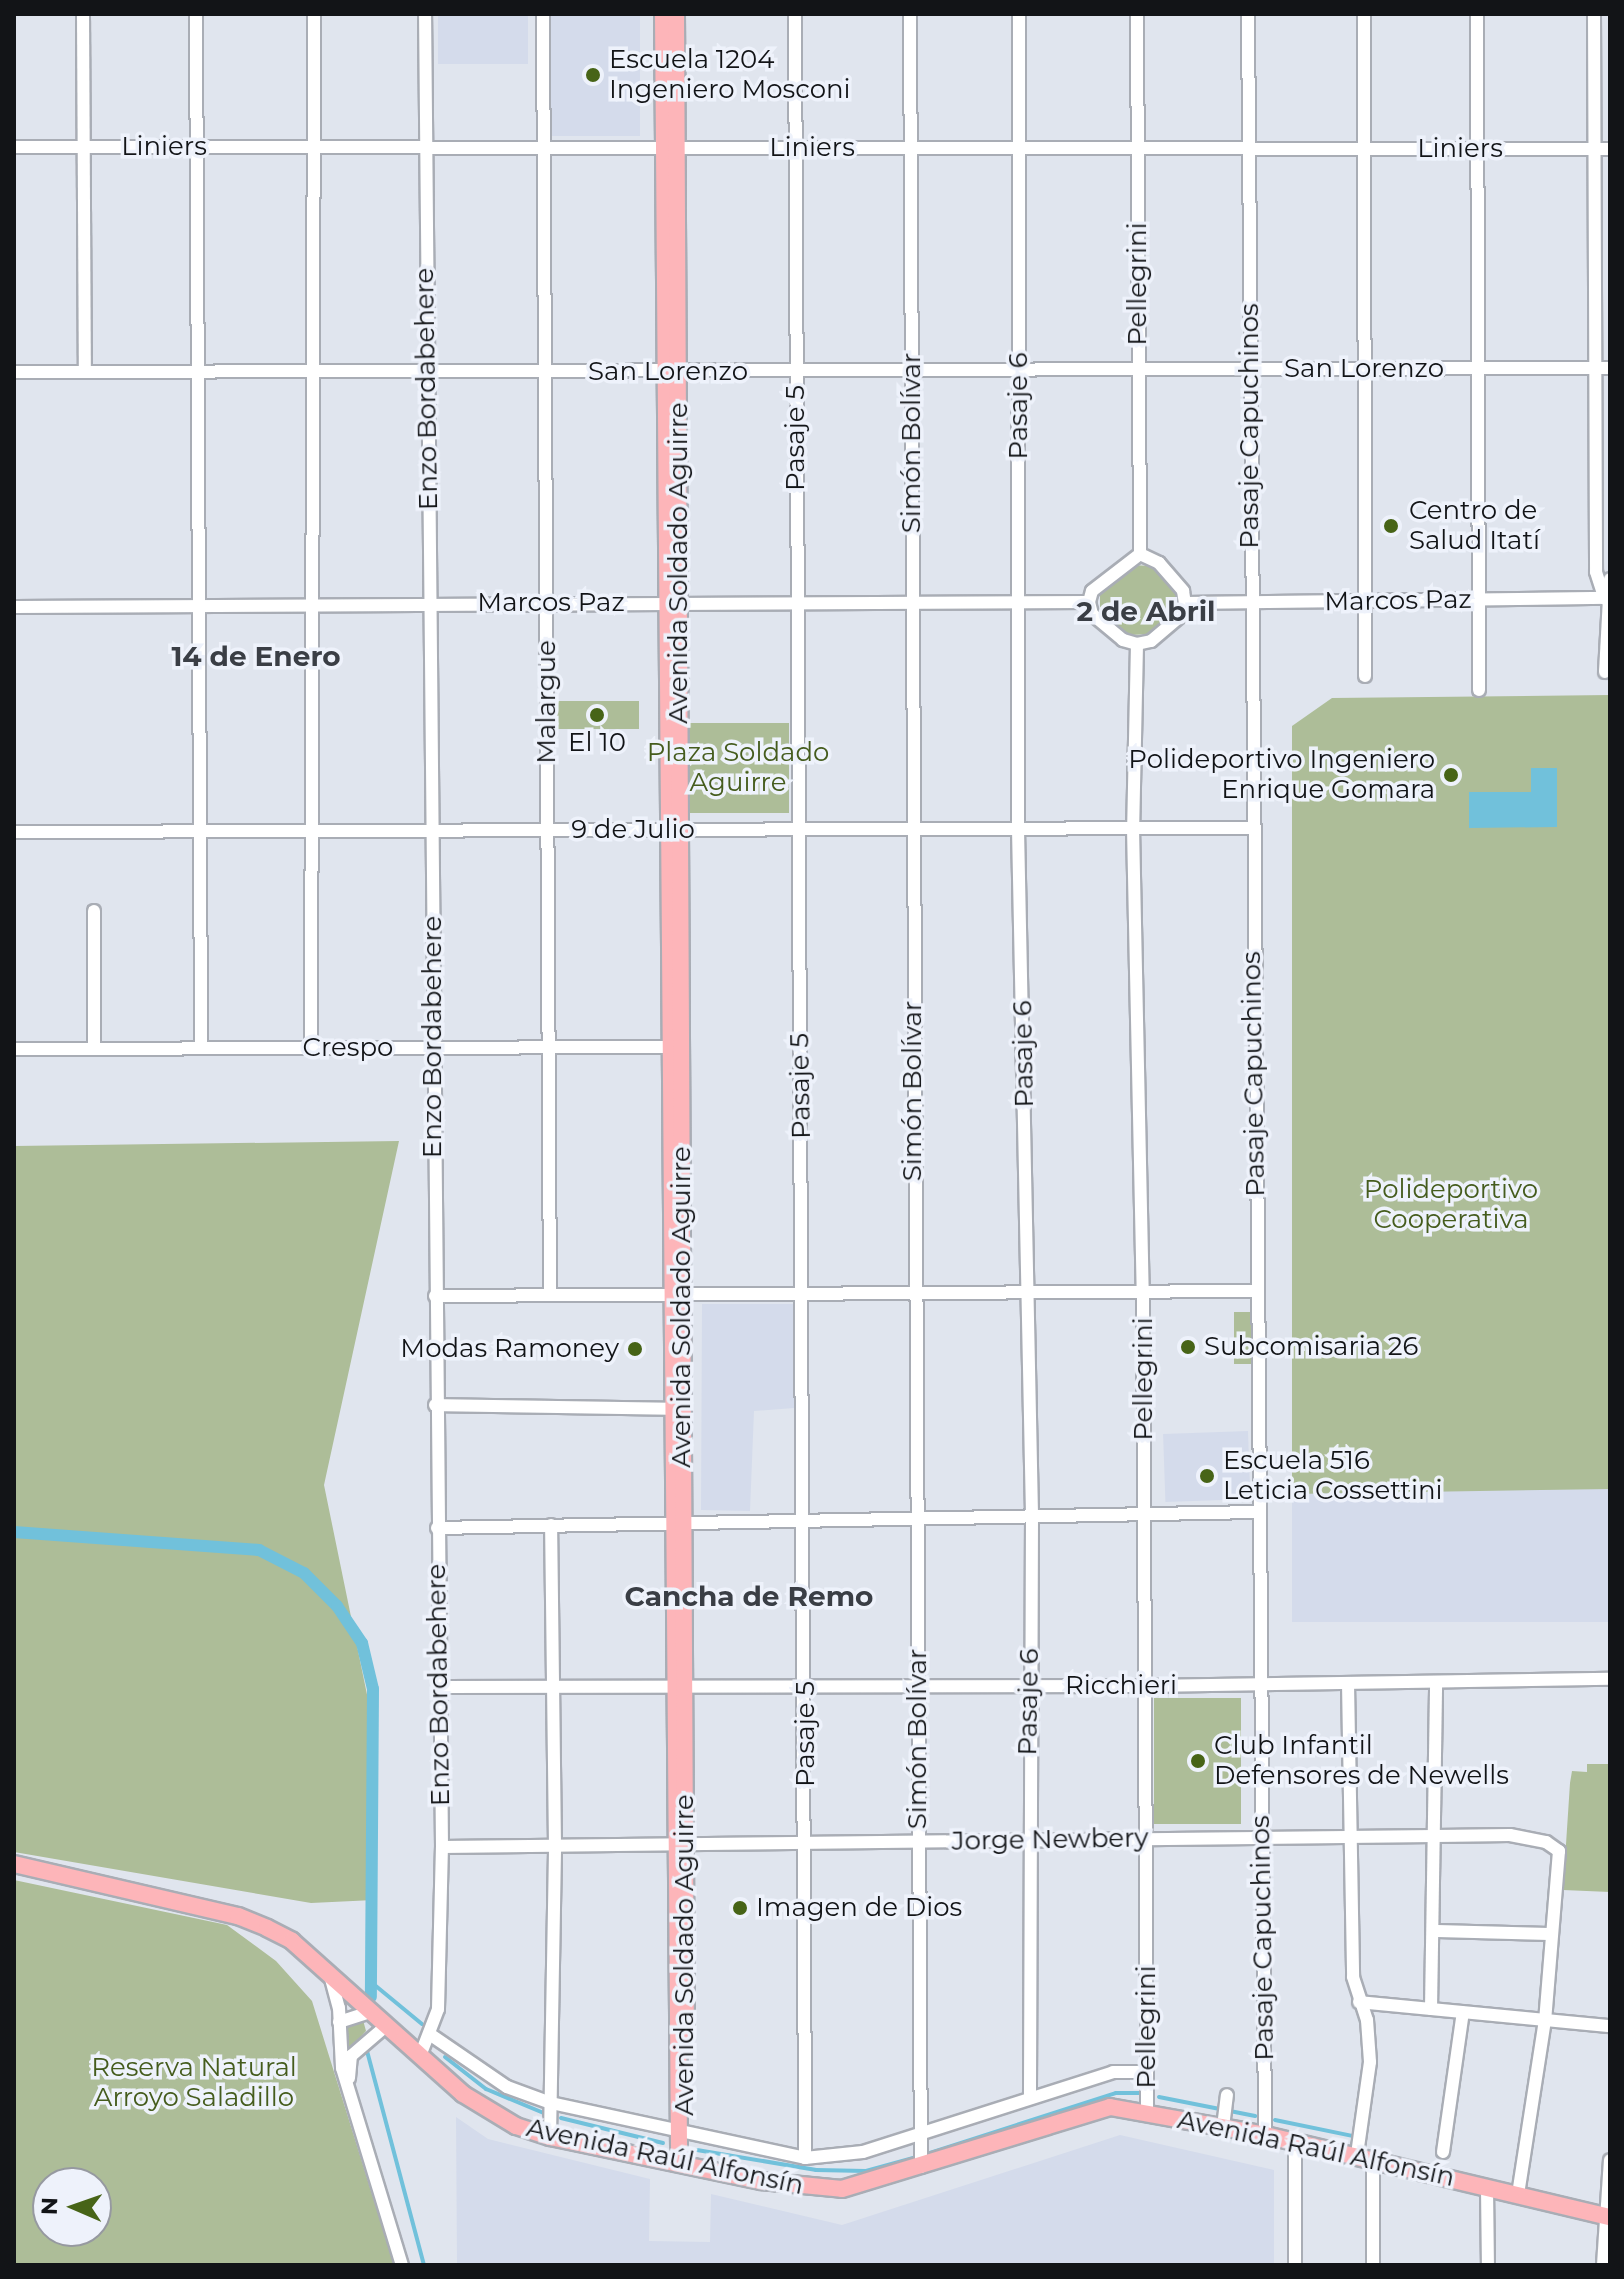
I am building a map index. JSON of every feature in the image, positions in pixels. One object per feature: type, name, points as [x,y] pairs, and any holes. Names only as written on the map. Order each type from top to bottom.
[{"type":"main road","name":"Avenida Soldado Aguirre","points":[[663,14],[670,148],[672,372],[679,2163]]},
{"type":"main road","name":"Avenida Soldado Aguirre","points":[[670,148],[676,14]]},
{"type":"main road","name":"Avenida Raúl Alfonsín","points":[[14,1864],[238,1916],[292,1941],[420,2056],[491,2112],[550,2137],[830,2189],[876,2183],[1098,2109],[1147,2113],[1225,2110],[1265,2135],[1606,2216]]},
{"type":"street","points":[[83,14],[85,372]]},
{"type":"street","points":[[196,14],[201,1048]]},
{"type":"street","points":[[311,1048],[314,14]]},
{"type":"street","name":"Enzo Bordabehere","points":[[420,2056],[431,2035],[438,2009],[442,1847],[435,1405],[425,14]]},
{"type":"street","name":"Malargue","points":[[543,14],[550,1293]]},
{"type":"street","name":"Pasaje 5","points":[[795,14],[796,829],[807,1843],[805,2158]]},
{"type":"street","name":"Simón Bolívar","points":[[910,14],[911,829],[921,2167]]},
{"type":"street","name":"Pasaje 6","points":[[1019,14],[1018,829],[1031,1292],[1032,1517],[1027,1841],[1030,2094]]},
{"type":"street","name":"Pellegrini","points":[[1137,14],[1140,554]]},
{"type":"street","name":"Pasaje Capuchinos","points":[[1248,14],[1252,828],[1265,2135]]},
{"type":"street","points":[[1364,14],[1365,676]]},
{"type":"street","points":[[1477,14],[1479,690]]},
{"type":"street","points":[[1594,14],[1596,572],[1608,598]]},
{"type":"street","name":"Liniers","points":[[14,147],[1610,149]]},
{"type":"street","name":"San Lorenzo","points":[[14,372],[1610,368]]},
{"type":"street","points":[[1140,554],[1159,563],[1183,591],[1185,603],[1183,614],[1151,641],[1137,644],[1123,640],[1092,614],[1089,602],[1092,591],[1140,554]]},
{"type":"street","points":[[1605,672],[1610,579]]},
{"type":"street","name":"Marcos Paz","points":[[1185,603],[1608,598]]},
{"type":"street","name":"Marcos Paz","points":[[14,607],[913,600],[1089,602]]},
{"type":"street","name":"Pellegrini","points":[[1137,644],[1133,828],[1143,1291],[1147,2113]]},
{"type":"street","name":"9 de Julio","points":[[14,832],[1252,828]]},
{"type":"street","points":[[94,911],[94,1048]]},
{"type":"street","name":"Crespo","points":[[14,1049],[675,1047]]},
{"type":"street","points":[[435,1296],[1256,1291]]},
{"type":"street","points":[[435,1405],[677,1409]]},
{"type":"street","points":[[437,1528],[1259,1512]]},
{"type":"street","points":[[550,2137],[555,1846],[551,1525]]},
{"type":"street","name":"Ricchieri","points":[[440,1687],[1146,1686],[1610,1679]]},
{"type":"street","points":[[1431,2009],[1437,1836],[1436,1682]]},
{"type":"street","points":[[1348,1683],[1353,1977],[1367,2020],[1370,2062],[1365,2157],[1373,2265]]},
{"type":"street","name":"Jorge Newbery","points":[[442,1847],[1510,1835],[1546,1842],[1559,1851],[1552,1934]]},
{"type":"street","points":[[1434,1931],[1552,1934],[1545,2020],[1518,2195]]},
{"type":"street","points":[[328,1972],[339,2022],[337,2044],[402,2265]]},
{"type":"street","points":[[1359,2002],[1610,2026]]},
{"type":"street","points":[[339,2022],[372,2011]]},
{"type":"street","points":[[1443,2152],[1463,2012]]},
{"type":"street","points":[[349,2085],[351,2056],[387,2025]]},
{"type":"street","points":[[431,2035],[507,2087],[551,2103],[680,2136],[805,2158],[847,2156],[1030,2094],[1113,2072],[1147,2072]]},
{"type":"street","points":[[1295,2142],[1295,2265]]},
{"type":"street","points":[[1603,2265],[1610,2160]]},
{"type":"street","points":[[1487,2188],[1488,2265]]},
{"type":"shaded area","points":[[438,14],[528,14],[528,64],[438,64]]},
{"type":"shaded area","name":"Escuela 1204 Ingeniero Mosconi","points":[[547,14],[640,14],[640,136],[547,136]]},
{"type":"shaded area","points":[[702,1304],[796,1304],[794,1408],[754,1411],[750,1511],[701,1510]]},
{"type":"shaded area","name":"Escuela 516 Leticia Cossettini","points":[[1248,1431],[1250,1499],[1165,1502],[1163,1434]]},
{"type":"shaded area","points":[[1292,1489],[1610,1489],[1610,1622],[1292,1622]]},
{"type":"shaded area","points":[[456,2117],[488,2139],[650,2179],[649,2241],[710,2242],[711,2194],[842,2225],[1120,2135],[1274,2170],[1274,2265],[457,2265]]},
{"type":"green space","points":[[1132,565],[1150,566],[1176,591],[1176,610],[1153,634],[1129,635],[1100,610],[1100,593]]},
{"type":"green space","name":"Polideportivo Cooperativa","points":[[1610,695],[1610,1489],[1292,1494],[1292,726],[1332,698]]},
{"type":"green space","name":"El 10","points":[[555,701],[639,701],[639,729],[555,729]]},
{"type":"green space","name":"Plaza Soldado Aguirre","points":[[686,723],[789,723],[789,813],[686,813]]},
{"type":"green space","points":[[399,1141],[324,1485],[372,1719],[374,1900],[311,1903],[14,1852],[14,1146]]},
{"type":"green space","points":[[1234,1312],[1253,1312],[1253,1364],[1234,1364]]},
{"type":"green space","name":"Club Infantil Defensores de Newells","points":[[1154,1698],[1241,1698],[1241,1824],[1154,1824]]},
{"type":"green space","points":[[1587,1764],[1610,1764],[1610,1892],[1563,1890],[1572,1771],[1587,1772]]},
{"type":"green space","name":"Reserva Natural Arroyo Saladillo","points":[[14,1880],[227,1925],[276,1961],[312,2001],[394,2265],[14,2265]]},
{"type":"green space","points":[[363,2020],[366,2031],[345,2055],[342,2035],[347,2023]]},
{"type":"water","points":[[1531,768],[1557,768],[1557,827],[1469,828],[1469,792],[1531,792]]},
{"type":"waterway","points":[[14,1532],[259,1550],[304,1573],[337,1606],[362,1643],[373,1689],[371,1997]]},
{"type":"waterway","points":[[371,1982],[422,2024]]},
{"type":"waterway","points":[[367,2051],[424,2265]]},
{"type":"waterway","points":[[445,2057],[486,2089],[546,2114]]},
{"type":"waterway","points":[[930,2153],[1116,2093],[1141,2093]]},
{"type":"waterway","points":[[1159,2097],[1255,2116]]},
{"type":"waterway","points":[[561,2118],[663,2143]]},
{"type":"waterway","points":[[1275,2120],[1353,2136]]},
{"type":"waterway","points":[[697,2150],[816,2170],[866,2171],[913,2158]]},
{"type":"place","name":"Escuela 1204 Ingeniero Mosconi","points":[[593,75]]},
{"type":"place","name":"Centro de Salud Itatí","points":[[1391,526]]},
{"type":"place","name":"El 10","points":[[597,715]]},
{"type":"place","name":"Polideportivo Ingeniero Enrique Gomara","points":[[1451,775]]},
{"type":"place","name":"Subcomisaria 26","points":[[1188,1347]]},
{"type":"place","name":"Modas Ramoney","points":[[635,1349]]},
{"type":"place","name":"Escuela 516 Leticia Cossettini","points":[[1207,1476]]},
{"type":"place","name":"Club Infantil Defensores de Newells","points":[[1198,1761]]},
{"type":"place","name":"Imagen de Dios","points":[[740,1908]]},
{"type":"district","name":"2 de Abril","points":[[1146,611]]},
{"type":"district","name":"14 de Enero","points":[[256,656]]},
{"type":"district","name":"Cancha de Remo","points":[[749,1596]]}]
